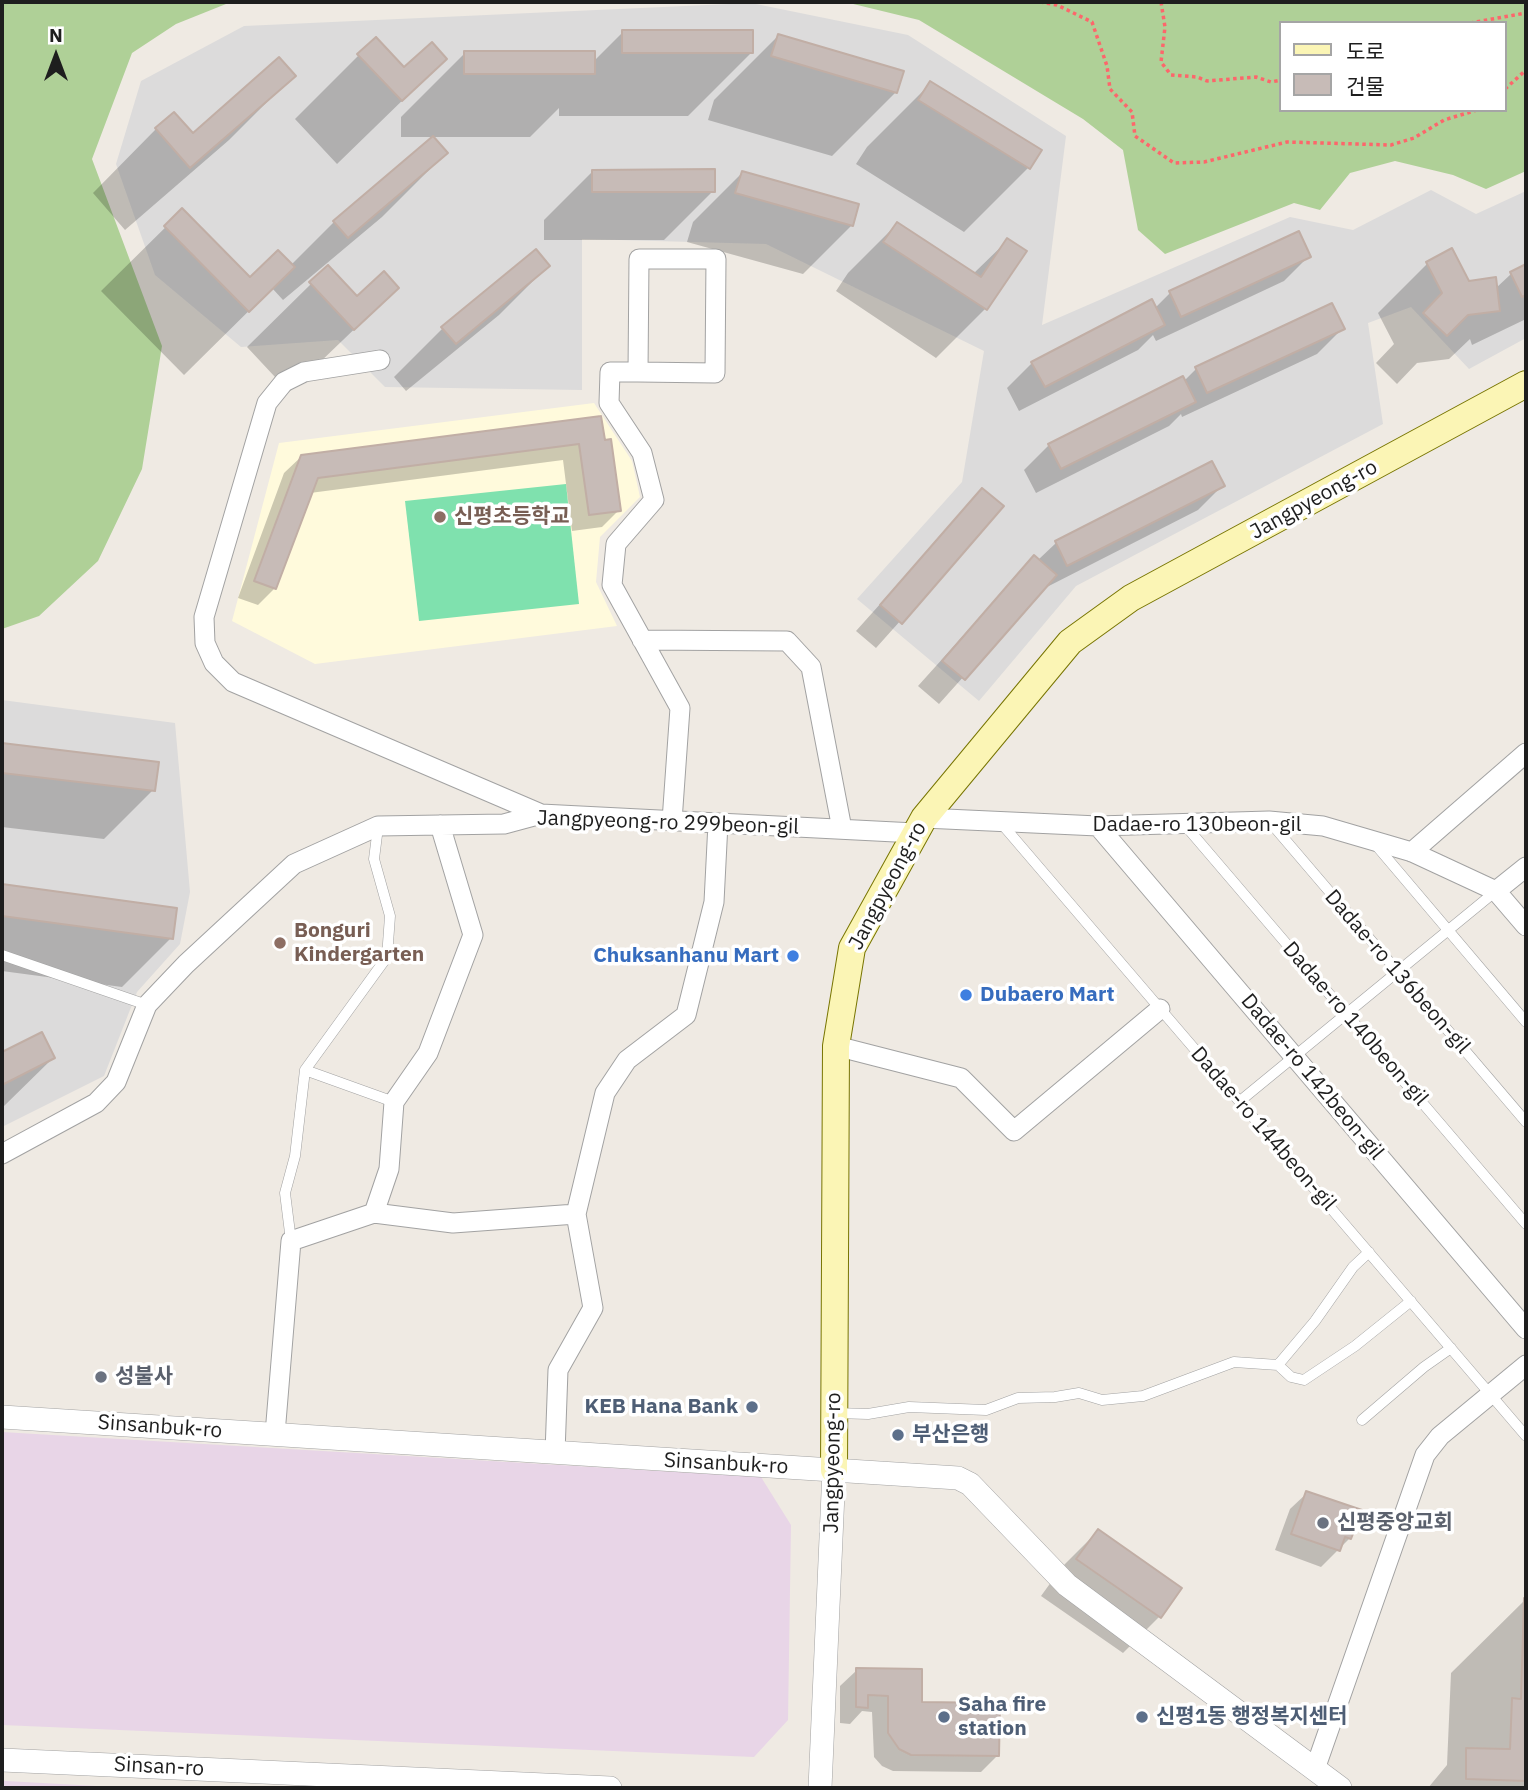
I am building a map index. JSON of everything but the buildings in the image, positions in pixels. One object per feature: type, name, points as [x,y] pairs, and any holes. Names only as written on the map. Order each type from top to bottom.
[{"type":"main road","name":"Jangpyeong-ro","points":[[834,1470],[836,1046],[852,948],[919,825],[1070,642],[1131,598],[1526,384]]},
{"type":"street","points":[[638,372],[639,258],[716,259],[715,373],[610,372],[609,402],[642,453],[654,500],[616,544],[612,585],[680,708],[672,821]]},
{"type":"street","points":[[380,360],[304,372],[284,382],[267,403],[204,617],[205,643],[214,663],[233,682],[541,814]]},
{"type":"street","points":[[642,640],[787,641],[811,667],[842,829]]},
{"type":"street","points":[[1412,852],[1526,753]]},
{"type":"street","name":"Jangpyeong-ro 299beon-gil","points":[[378,826],[504,824],[541,814],[842,829],[919,825]]},
{"type":"street","name":"Dadae-ro 130beon-gil","points":[[919,825],[1269,821],[1323,826],[1412,852],[1496,891],[1526,926]]},
{"type":"street","points":[[555,1453],[558,1370],[593,1308],[576,1214],[605,1093],[627,1060],[686,1015],[714,902],[718,823]]},
{"type":"street","points":[[374,1213],[389,1169],[394,1102],[428,1053],[473,935],[439,825]]},
{"type":"street","name":"Dadae-ro 142beon-gil","points":[[1098,825],[1526,1329]]},
{"type":"street","points":[[2,1154],[96,1102],[116,1082],[147,1005],[186,964],[294,864],[378,826]]},
{"type":"street","points":[[1496,891],[1526,867]]},
{"type":"street","points":[[836,1046],[961,1078],[1014,1131],[1160,1009]]},
{"type":"street","points":[[275,1434],[291,1241],[374,1213],[453,1223],[576,1214]]},
{"type":"street","points":[[1315,1769],[1425,1455],[1440,1436],[1526,1365]]},
{"type":"street","name":"Sinsanbuk-ro","points":[[2,1417],[958,1478],[970,1484],[1067,1585],[1340,1788]]},
{"type":"street","name":"Jangpyeong-ro","points":[[820,1788],[834,1470]]},
{"type":"street","name":"Sinsan-ro","points":[[2,1760],[610,1788]]},
{"type":"lane","name":"Dadae-ro 136beon-gil","points":[[1269,821],[1526,1122]]},
{"type":"lane","name":"Dadae-ro 144beon-gil","points":[[1001,822],[1526,1436]]},
{"type":"lane","name":"Dadae-ro 140beon-gil","points":[[1184,824],[1526,1224]]},
{"type":"lane","points":[[291,1241],[285,1194],[295,1156],[305,1070],[387,957],[390,916],[374,859],[378,826]]},
{"type":"lane","points":[[1370,838],[1526,1022]]},
{"type":"lane","points":[[1240,1101],[1496,891]]},
{"type":"lane","points":[[2,955],[147,1005]]},
{"type":"lane","points":[[305,1070],[394,1102]]},
{"type":"lane","points":[[1278,1365],[1315,1321],[1353,1267],[1369,1252]]},
{"type":"lane","points":[[835,1413],[868,1414],[909,1407],[986,1410],[1018,1398],[1079,1393],[1102,1400],[1143,1396],[1234,1362],[1278,1365],[1291,1377],[1304,1380],[1355,1346],[1411,1301]]},
{"type":"lane","points":[[1362,1420],[1424,1367],[1451,1348]]},
{"type":"path","points":[[1040,2],[1057,5],[1092,22],[1107,66],[1110,89],[1132,112],[1135,136],[1174,163],[1204,162],[1287,142],[1391,145],[1414,138],[1444,121],[1471,112]]},
{"type":"path","points":[[1161,2],[1165,27],[1161,62],[1171,75],[1197,77],[1207,81],[1256,77],[1271,82],[1280,80]]},
{"type":"path","points":[[1481,21],[1526,13]]},
{"type":"path","points":[[1507,87],[1526,71]]},
{"type":"shaded area","points":[[751,3],[908,35],[1066,136],[1042,325],[1290,217],[1353,230],[1431,190],[1476,214],[1526,191],[1526,338],[1469,369],[1411,307],[1368,323],[1383,424],[1076,586],[979,701],[857,599],[962,482],[984,351],[766,244],[582,239],[582,390],[385,387],[338,340],[241,347],[155,275],[116,164],[141,81],[244,26]]},
{"type":"shaded area","name":"신평초등학교","points":[[594,403],[632,461],[640,497],[600,537],[596,582],[617,626],[315,664],[232,621],[279,443]]},
{"type":"shaded area","points":[[2,700],[175,723],[190,892],[180,944],[137,992],[104,1076],[2,1127]]},
{"type":"shaded area","points":[[2,1432],[761,1477],[791,1525],[788,1720],[754,1757],[2,1725]]},
{"type":"shaded area","points":[[2,1780],[6,1781],[133,1788],[2,1788]]},
{"type":"green space","points":[[2,2],[231,2],[176,24],[132,53],[92,159],[162,346],[142,469],[98,561],[39,616],[2,629]]},
{"type":"green space","points":[[845,2],[1526,2],[1526,171],[1486,189],[1453,175],[1395,161],[1350,173],[1320,210],[1294,203],[1165,254],[1138,230],[1123,150],[1083,119],[919,20]]},
{"type":"green space","points":[[566,484],[579,604],[419,621],[405,501]]},
{"type":"place","name":"신평초등학교","points":[[440,517]]},
{"type":"place","name":"Bonguri Kindergarten","points":[[280,943]]},
{"type":"place","name":"Chuksanhanu Mart","points":[[793,956]]},
{"type":"place","name":"Dubaero Mart","points":[[966,995]]},
{"type":"place","name":"성불사","points":[[101,1377]]},
{"type":"place","name":"KEB Hana Bank","points":[[752,1407]]},
{"type":"place","name":"부산은행","points":[[898,1435]]},
{"type":"place","name":"신평중앙교회","points":[[1323,1523]]},
{"type":"place","name":"Saha fire station","points":[[944,1717]]},
{"type":"place","name":"신평1동 행정복지센터","points":[[1142,1717]]}]
